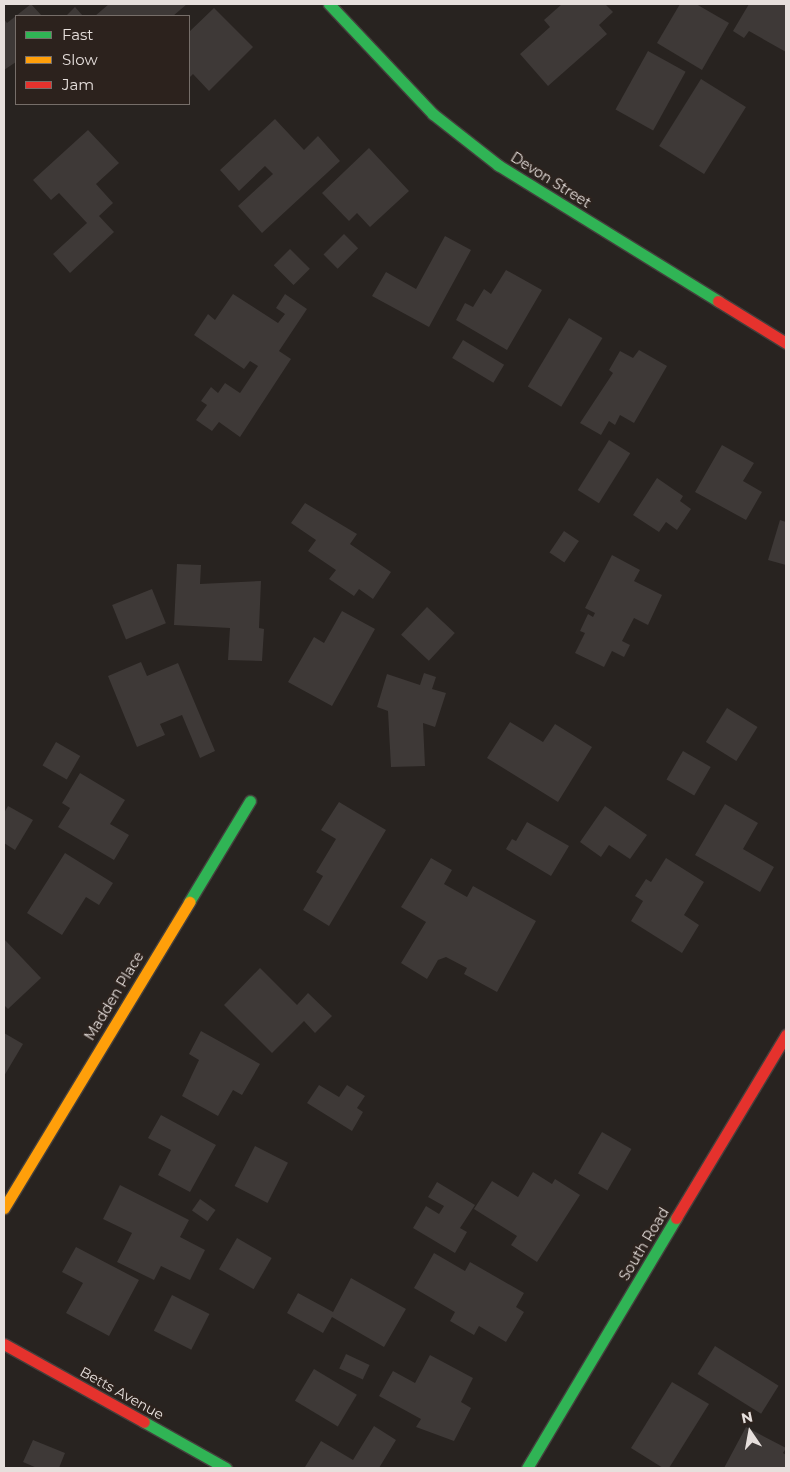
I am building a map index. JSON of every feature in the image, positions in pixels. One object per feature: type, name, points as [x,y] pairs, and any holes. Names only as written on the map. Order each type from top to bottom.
[{"type":"street","name":"Devon Street","points":[[329,4],[433,114],[498,166],[786,343]]},
{"type":"street","name":"Madden Place","points":[[4,1208],[250,801]]},
{"type":"street","name":"South Road","points":[[528,1468],[786,1035]]},
{"type":"street","name":"Betts Avenue","points":[[4,1344],[226,1468]]},
{"type":"building","points":[[31,4],[41,15],[17,15]]},
{"type":"building","points":[[109,4],[187,4],[174,15],[96,15]]},
{"type":"building","points":[[562,4],[605,4],[613,12],[599,25],[607,34],[548,86],[520,54],[550,27],[544,20]]},
{"type":"building","points":[[680,4],[696,4],[729,23],[702,70],[657,43]]},
{"type":"building","points":[[749,4],[786,4],[786,52],[749,31],[744,38],[733,31]]},
{"type":"building","points":[[75,7],[82,15],[67,15]]},
{"type":"building","points":[[214,8],[253,47],[209,91],[193,74],[190,77],[190,31]]},
{"type":"building","points":[[15,17],[15,63],[4,70],[4,19],[7,23]]},
{"type":"building","points":[[648,51],[686,72],[653,130],[616,110]]},
{"type":"building","points":[[701,79],[746,107],[704,174],[659,146]]},
{"type":"building","points":[[275,119],[304,150],[318,136],[340,161],[262,233],[238,206],[273,174],[265,166],[239,191],[220,170]]},
{"type":"building","points":[[88,130],[119,163],[96,184],[113,203],[99,216],[114,232],[70,273],[53,254],[87,223],[59,193],[51,200],[33,180]]},
{"type":"building","points":[[369,148],[409,191],[370,227],[357,213],[349,221],[322,193]]},
{"type":"building","points":[[344,234],[358,248],[338,269],[323,255]]},
{"type":"building","points":[[445,236],[471,250],[429,327],[372,296],[386,272],[416,289]]},
{"type":"building","points":[[290,249],[310,269],[294,285],[274,265]]},
{"type":"building","points":[[506,270],[542,290],[507,350],[456,320],[465,303],[473,307],[484,289],[491,294]]},
{"type":"building","points":[[233,294],[278,323],[285,314],[276,308],[285,294],[307,309],[279,351],[291,359],[240,437],[219,422],[212,431],[196,420],[207,405],[201,401],[211,387],[218,393],[225,383],[240,393],[258,366],[250,361],[244,369],[194,335],[208,314],[215,320]]},
{"type":"building","points":[[569,318],[602,338],[561,407],[528,387]]},
{"type":"building","points":[[463,340],[504,365],[493,383],[452,358]]},
{"type":"building","points":[[639,350],[667,366],[634,423],[620,415],[615,425],[609,421],[601,435],[580,423],[613,373],[609,370],[620,351],[633,358]]},
{"type":"building","points":[[609,440],[630,453],[599,503],[578,490]]},
{"type":"building","points":[[722,445],[754,463],[743,481],[762,492],[746,520],[695,492]]},
{"type":"building","points":[[657,478],[683,496],[680,501],[691,509],[677,530],[666,522],[659,532],[633,515]]},
{"type":"building","points":[[305,503],[357,534],[350,544],[391,572],[373,599],[359,589],[354,596],[329,579],[336,570],[308,551],[316,540],[291,523]]},
{"type":"building","points":[[780,520],[786,522],[786,565],[768,560]]},
{"type":"building","points":[[564,531],[579,541],[564,563],[549,553]]},
{"type":"building","points":[[612,555],[640,570],[634,581],[662,595],[648,625],[634,618],[622,641],[630,645],[624,657],[612,651],[604,667],[575,653],[585,633],[580,631],[588,614],[593,617],[595,613],[585,608]]},
{"type":"building","points":[[177,564],[201,565],[200,584],[261,581],[259,628],[264,629],[262,661],[228,660],[230,628],[174,625]]},
{"type":"building","points":[[152,589],[166,623],[126,639],[112,605]]},
{"type":"building","points":[[427,607],[455,633],[429,661],[401,635]]},
{"type":"building","points":[[342,611],[375,629],[332,706],[288,682],[314,637],[324,643]]},
{"type":"building","points":[[141,662],[147,676],[178,663],[215,751],[200,758],[182,715],[160,724],[165,735],[137,747],[108,676]]},
{"type":"building","points":[[424,673],[436,677],[432,689],[446,693],[435,727],[423,723],[425,766],[391,767],[388,711],[377,707],[387,674],[420,685]]},
{"type":"building","points":[[727,708],[758,727],[736,761],[706,742]]},
{"type":"building","points":[[510,722],[543,742],[555,724],[592,747],[558,802],[487,758]]},
{"type":"building","points":[[56,742],[80,756],[67,779],[42,765]]},
{"type":"building","points":[[683,751],[711,767],[694,796],[666,780]]},
{"type":"building","points":[[80,773],[125,800],[110,824],[129,835],[114,860],[58,827],[70,808],[62,803]]},
{"type":"building","points":[[339,802],[386,830],[329,926],[303,910],[323,876],[316,872],[336,839],[321,830]]},
{"type":"building","points":[[725,804],[758,823],[743,849],[774,867],[760,892],[695,855]]},
{"type":"building","points":[[8,806],[33,820],[15,850],[4,843],[4,813]]},
{"type":"building","points":[[605,806],[647,835],[630,859],[609,845],[601,857],[580,842]]},
{"type":"building","points":[[527,822],[569,846],[551,876],[506,849],[512,839],[516,841]]},
{"type":"building","points":[[65,853],[113,883],[99,905],[86,897],[62,935],[27,913]]},
{"type":"building","points":[[431,858],[452,870],[444,884],[467,897],[473,886],[536,921],[497,992],[464,974],[467,968],[446,957],[438,960],[427,979],[401,963],[426,922],[401,907]]},
{"type":"building","points":[[666,858],[704,882],[684,915],[699,925],[682,953],[631,921],[643,901],[635,896],[646,879],[651,882]]},
{"type":"building","points":[[4,939],[41,978],[8,1009],[4,1005]]},
{"type":"building","points":[[260,968],[297,1005],[308,993],[332,1016],[315,1033],[304,1021],[272,1053],[224,1005]]},
{"type":"building","points":[[201,1031],[260,1064],[242,1095],[233,1090],[218,1116],[182,1096],[199,1060],[189,1054]]},
{"type":"building","points":[[4,1033],[23,1044],[4,1076]]},
{"type":"building","points":[[319,1085],[339,1097],[347,1085],[365,1096],[357,1108],[363,1112],[352,1131],[307,1103]]},
{"type":"building","points":[[161,1115],[216,1145],[190,1192],[158,1175],[171,1150],[148,1138]]},
{"type":"building","points":[[602,1132],[631,1149],[607,1191],[578,1174]]},
{"type":"building","points":[[255,1146],[288,1163],[268,1203],[235,1186]]},
{"type":"building","points":[[533,1172],[552,1184],[555,1179],[580,1195],[537,1262],[511,1245],[517,1236],[474,1209],[492,1181],[518,1197]]},
{"type":"building","points":[[437,1182],[475,1205],[460,1228],[467,1232],[455,1253],[413,1228],[426,1206],[439,1214],[444,1206],[428,1197]]},
{"type":"building","points":[[120,1185],[189,1220],[180,1237],[205,1250],[190,1280],[161,1266],[154,1280],[117,1262],[132,1233],[103,1219]]},
{"type":"building","points":[[200,1199],[216,1210],[208,1221],[192,1210]]},
{"type":"building","points":[[237,1238],[272,1258],[254,1289],[219,1269]]},
{"type":"building","points":[[76,1247],[139,1280],[109,1336],[66,1313],[83,1283],[62,1272]]},
{"type":"building","points":[[434,1253],[465,1271],[470,1262],[524,1293],[516,1307],[524,1312],[506,1342],[479,1326],[474,1335],[450,1321],[455,1312],[414,1288]]},
{"type":"building","points":[[351,1278],[406,1309],[384,1347],[332,1317],[323,1333],[287,1313],[298,1293],[333,1312]]},
{"type":"building","points":[[172,1295],[209,1314],[191,1350],[154,1331]]},
{"type":"building","points":[[715,1346],[779,1386],[761,1414],[698,1374]]},
{"type":"building","points":[[346,1354],[370,1365],[363,1379],[339,1369]]},
{"type":"building","points":[[430,1355],[473,1378],[461,1402],[471,1408],[454,1441],[416,1427],[421,1419],[379,1396],[393,1371],[415,1383]]},
{"type":"building","points":[[314,1369],[357,1395],[338,1426],[295,1401]]},
{"type":"building","points":[[672,1382],[709,1404],[669,1468],[663,1468],[631,1448]]},
{"type":"building","points":[[374,1426],[396,1440],[379,1468],[305,1467],[321,1441],[353,1460]]},
{"type":"building","points":[[746,1427],[786,1448],[783,1453],[786,1455],[786,1468],[724,1468]]},
{"type":"building","points":[[33,1440],[65,1453],[59,1468],[37,1468],[23,1462]]},
{"type":"traffic: fast","points":[[329,4],[433,114],[498,165],[718,301]]},
{"type":"traffic: fast","points":[[189,902],[250,801]]},
{"type":"traffic: fast","points":[[527,1468],[676,1218]]},
{"type":"traffic: fast","points":[[144,1422],[226,1468]]},
{"type":"traffic: slow","points":[[4,1208],[189,902]]},
{"type":"traffic: jam","points":[[718,301],[786,343]]},
{"type":"traffic: jam","points":[[676,1218],[786,1035]]},
{"type":"traffic: jam","points":[[4,1344],[144,1422]]}]
